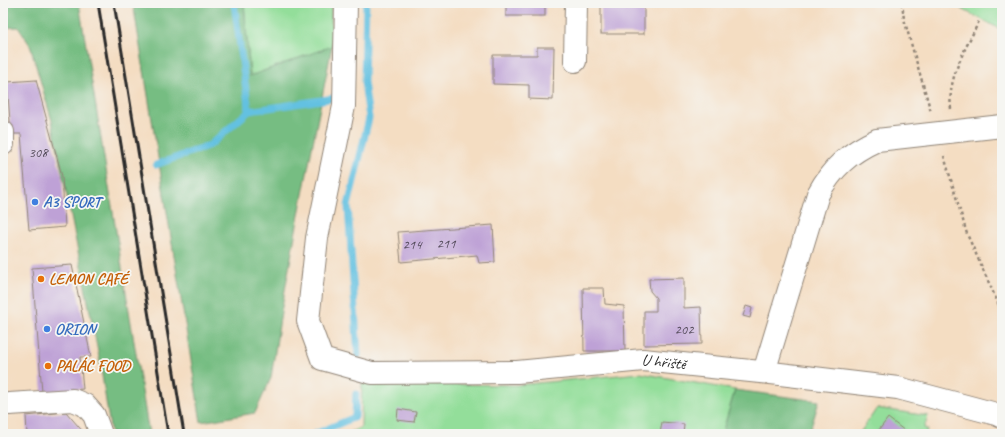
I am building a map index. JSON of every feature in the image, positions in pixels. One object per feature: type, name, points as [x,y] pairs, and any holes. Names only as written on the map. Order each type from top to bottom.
[{"type":"street","name":"U hřiště","points":[[346,3],[344,106],[317,238],[308,321],[322,360],[372,373],[517,372],[643,360],[764,372],[898,388],[996,414],[1002,417]]},
{"type":"street","points":[[575,61],[576,3]]},
{"type":"street","points":[[764,372],[818,194],[826,179],[837,166],[850,154],[877,140],[1002,126]]},
{"type":"street","points":[[3,132],[3,144]]},
{"type":"street","points":[[9,404],[73,400],[85,405],[94,416],[101,434]]},
{"type":"path","points":[[902,3],[904,19],[946,132],[967,234],[1002,312]]},
{"type":"path","points":[[946,132],[953,79],[957,67],[980,19]]},
{"type":"green space","points":[[3,3],[79,3],[149,434],[111,434],[100,362],[52,121],[30,45],[18,27],[3,28]]},
{"type":"green space","points":[[133,3],[244,3],[250,76],[332,46],[296,230],[271,378],[255,413],[201,422]]},
{"type":"green space","points":[[244,3],[331,3],[332,46],[250,76]]},
{"type":"green space","points":[[950,3],[1002,3],[1002,30]]},
{"type":"green space","points":[[640,373],[735,390],[722,434],[347,434],[361,427],[362,383],[517,385]]},
{"type":"green space","points":[[735,390],[819,401],[809,434],[722,434]]},
{"type":"green space","points":[[877,408],[928,416],[924,428],[928,430],[925,434],[909,434],[888,419],[876,434],[859,434]]},
{"type":"building","points":[[506,3],[545,3],[545,16],[506,16]]},
{"type":"building","points":[[601,3],[644,3],[644,34],[601,34]]},
{"type":"building","points":[[995,3],[1002,3],[1002,9],[994,5]]},
{"type":"building","points":[[537,47],[554,47],[553,100],[529,99],[529,85],[493,84],[493,55],[537,55]]},
{"type":"building","points":[[36,80],[62,176],[65,227],[29,230],[21,134],[11,134],[7,82]]},
{"type":"building","points":[[493,225],[495,262],[479,263],[477,255],[401,262],[398,232]]},
{"type":"building","points":[[72,265],[91,357],[80,357],[83,389],[42,392],[32,268]]},
{"type":"building","points":[[684,278],[684,308],[701,307],[702,344],[644,345],[644,311],[656,311],[656,298],[650,291],[649,279]]},
{"type":"building","points":[[583,288],[604,288],[605,304],[624,306],[625,351],[584,351]]},
{"type":"building","points":[[746,306],[752,308],[750,318],[743,316]]},
{"type":"building","points":[[398,409],[416,412],[414,422],[397,420]]},
{"type":"building","points":[[66,412],[85,434],[27,434],[26,416]]},
{"type":"building","points":[[888,418],[909,434],[876,434]]},
{"type":"building","points":[[662,422],[684,424],[683,434],[660,434]]},
{"type":"building","points":[[583,431],[598,433],[598,434],[582,434]]},
{"type":"waterway","points":[[234,3],[249,111]]},
{"type":"waterway","points":[[358,355],[348,206],[369,118],[364,82],[366,3]]},
{"type":"waterway","points":[[156,165],[210,145],[249,111],[341,97]]},
{"type":"waterway","points":[[315,434],[355,417],[356,394]]},
{"type":"railway","points":[[98,3],[168,434]]},
{"type":"railway","points":[[114,3],[184,434]]},
{"type":"place","name":"A3 SPORT","points":[[35,202]]},
{"type":"place","name":"LEMON CAFÉ","points":[[41,279]]},
{"type":"place","name":"ORION","points":[[47,329]]},
{"type":"place","name":"PALÁC FOOD","points":[[48,366]]}]
